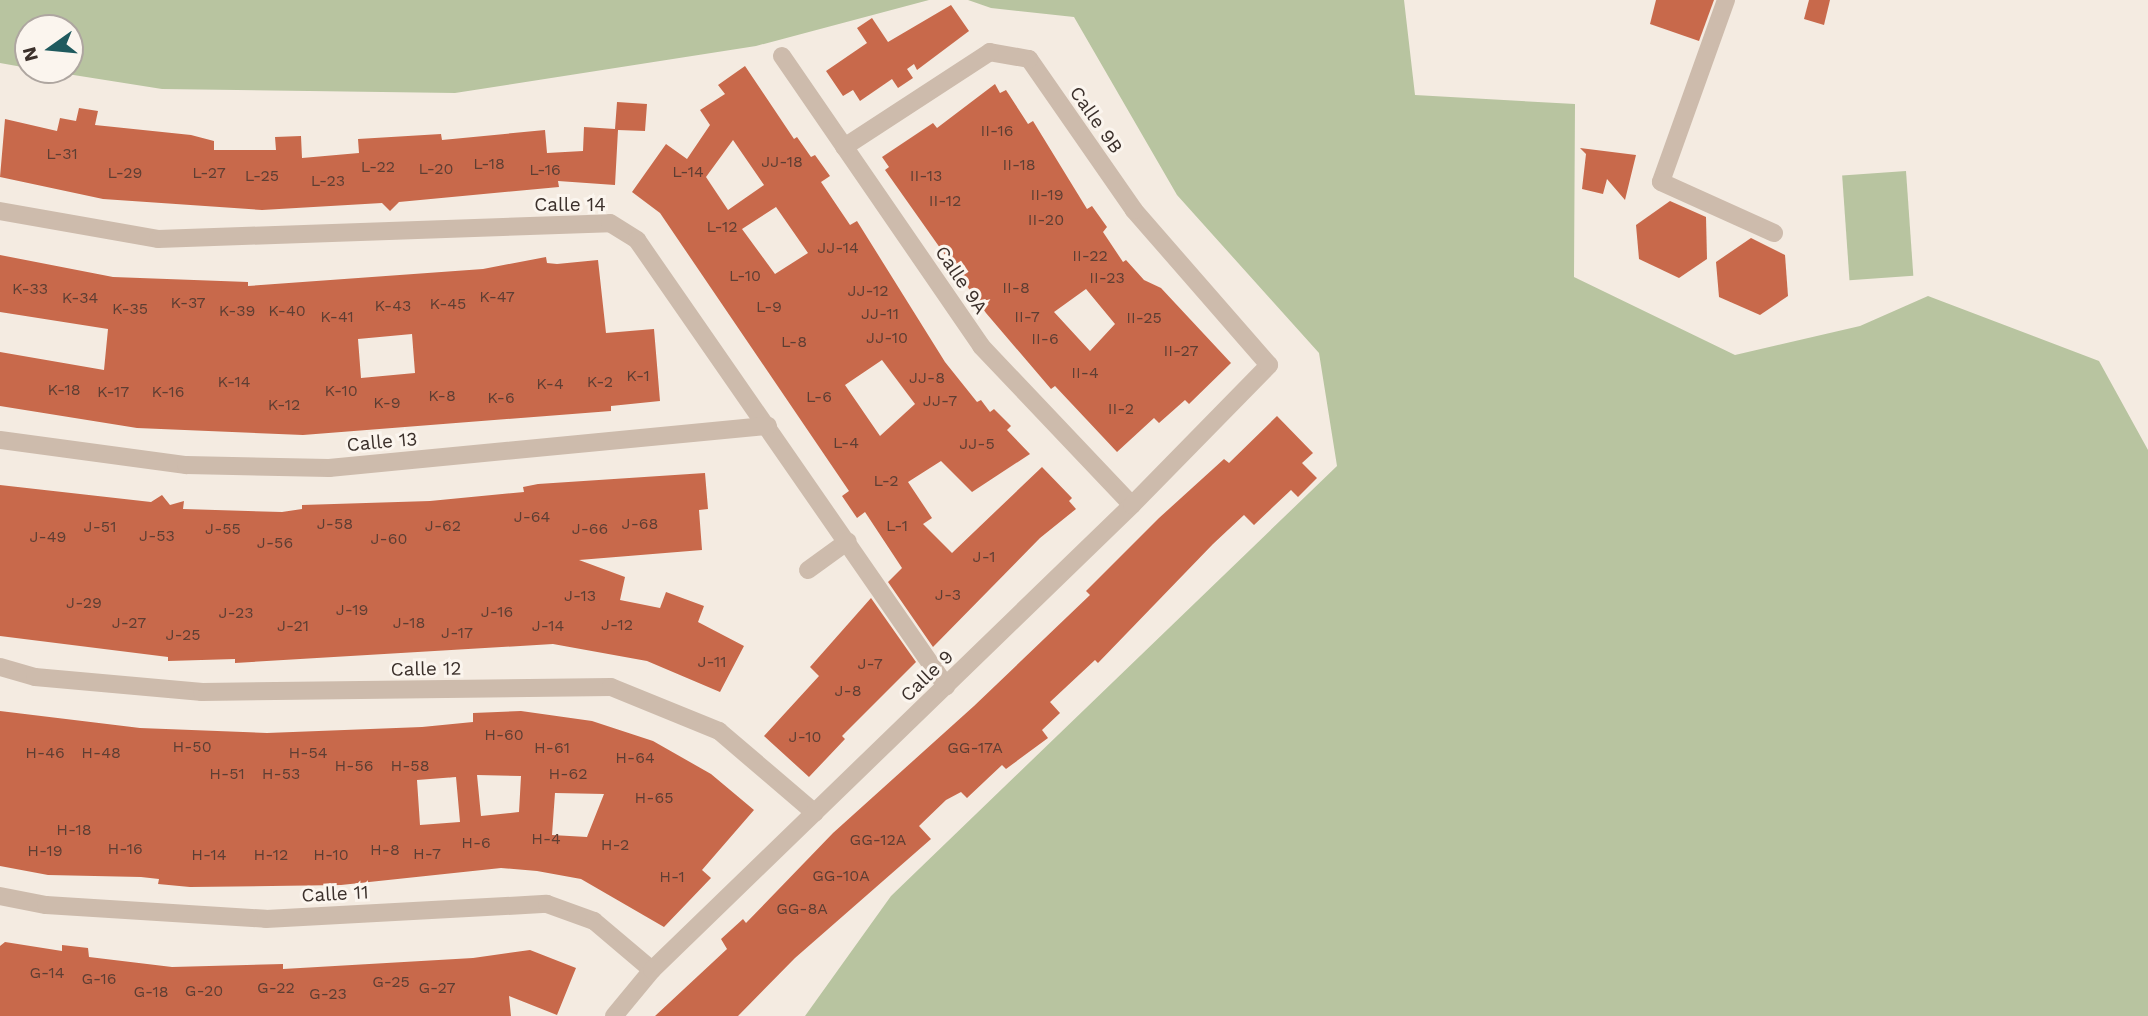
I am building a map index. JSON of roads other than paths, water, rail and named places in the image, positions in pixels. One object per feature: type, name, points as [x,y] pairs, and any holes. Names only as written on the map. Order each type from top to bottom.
[{"type":"street","points":[[1726,0],[1661,182],[1774,233]]},
{"type":"street","name":"Calle 9B","points":[[844,147],[990,52],[1029,59],[1134,210],[1269,365]]},
{"type":"street","name":"Calle 9A","points":[[782,56],[981,346],[1132,505]]},
{"type":"street","name":"Calle 14","points":[[0,211],[158,239],[610,223],[637,240],[946,686]]},
{"type":"street","name":"Calle 9","points":[[614,1016],[652,970],[1132,505],[1269,365]]},
{"type":"street","name":"Calle 13","points":[[0,440],[186,465],[329,468],[768,426]]},
{"type":"street","points":[[808,570],[848,541]]},
{"type":"street","name":"Calle 12","points":[[0,667],[35,677],[202,692],[611,687],[719,731],[815,813]]},
{"type":"street","name":"Calle 11","points":[[0,896],[46,905],[266,919],[547,904],[594,921],[652,970]]}]
